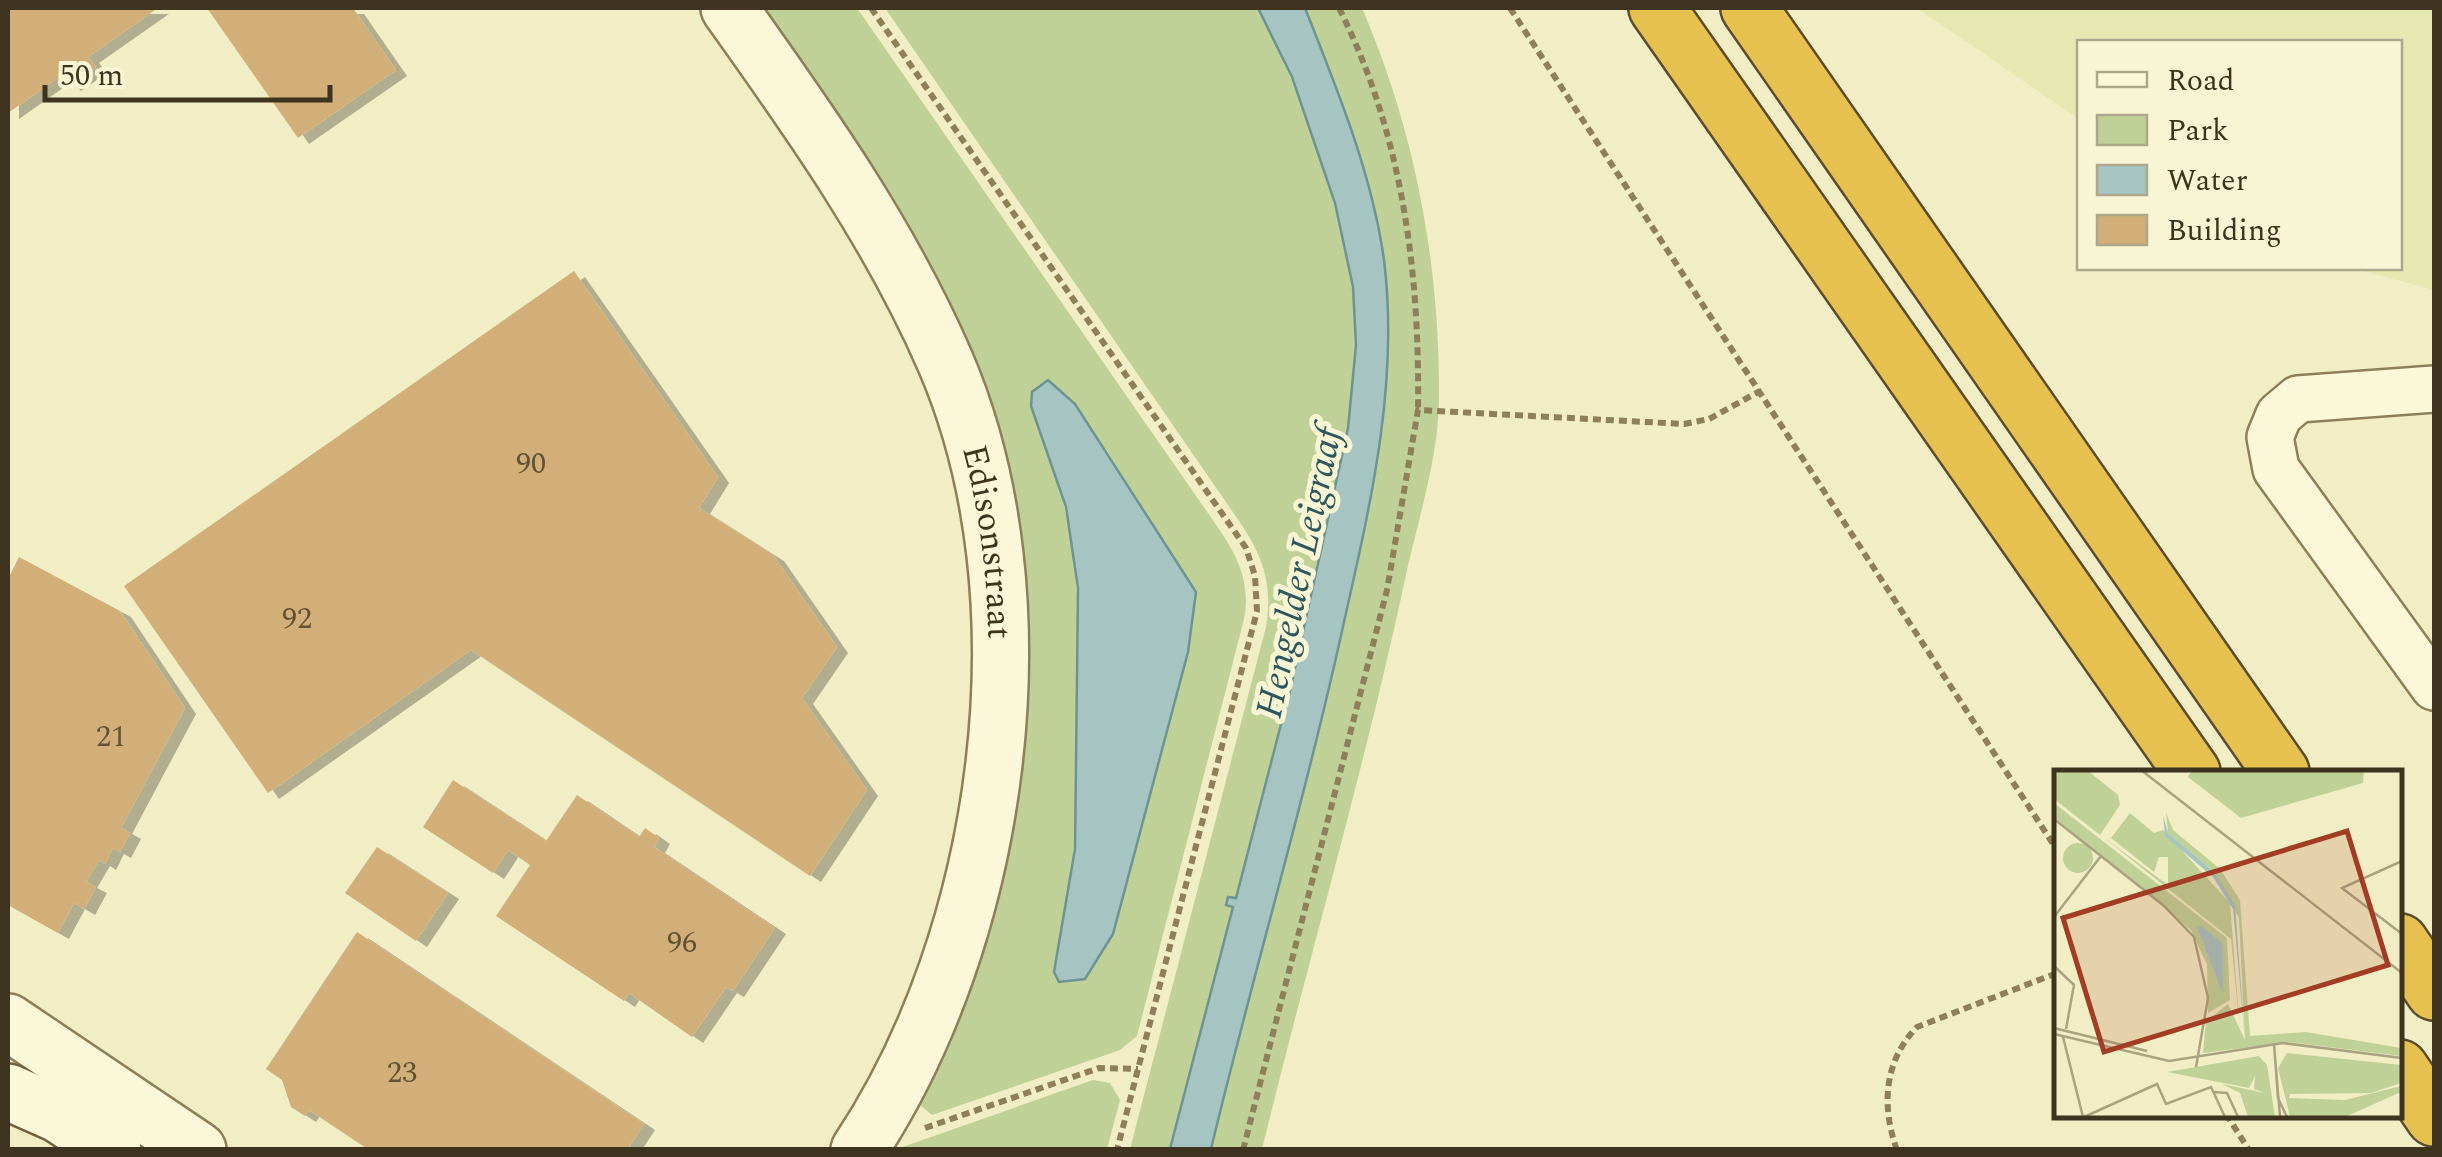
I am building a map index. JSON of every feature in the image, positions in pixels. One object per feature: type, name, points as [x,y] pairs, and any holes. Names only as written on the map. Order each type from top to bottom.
[{"type":"highway","points":[[1658,8],[2191,770]]},
{"type":"highway","points":[[1749,8],[2280,770]]},
{"type":"highway","points":[[2402,945],[2434,992]]},
{"type":"highway","points":[[2402,1071],[2434,1118]]},
{"type":"street","name":"Edisonstraat","points":[[729,8],[822,139],[898,265],[946,363],[981,470],[995,569],[1000,717],[984,844],[947,980],[869,1136]]},
{"type":"street","points":[[2434,390],[2298,399],[2279,415],[2270,437],[2276,468],[2434,687]]},
{"type":"street","points":[[8,1022],[198,1150]]},
{"type":"street","points":[[8,1092],[58,1114],[112,1150]]},
{"type":"street","points":[[8,1123],[44,1150]]},
{"type":"path","points":[[871,8],[1246,548],[1255,576],[1257,611],[1117,1150]]},
{"type":"path","points":[[1243,1150],[1387,590],[1418,410],[1412,243],[1388,136],[1339,8]]},
{"type":"path","points":[[1510,8],[2054,845]]},
{"type":"path","points":[[1418,410],[1684,424],[1709,419],[1760,391]]},
{"type":"path","points":[[1898,1150],[1889,1127],[1888,1095],[1890,1069],[1901,1044],[1917,1027],[2054,974]]},
{"type":"path","points":[[869,1136],[920,1130],[1099,1068],[1138,1069]]},
{"type":"path","points":[[2228,1117],[2249,1150]]},
{"type":"green space","points":[[746,8],[857,8],[1219,529],[1237,561],[1246,594],[1244,619],[1137,1036],[1120,1050],[932,1115],[916,1102],[1008,537]],"holes":[[[1105,448],[1196,592],[1113,934],[1054,972],[1073,852],[1082,718],[1076,584],[1054,466]]]},
{"type":"green space","points":[[885,8],[1258,8],[1295,87],[1338,212],[1354,299],[1356,366],[1350,411],[1289,696],[1282,695],[1280,702],[1286,704],[1235,899],[1227,905],[1233,906],[1170,1149],[1130,1149],[1266,627],[1268,597],[1264,571],[1239,521]]},
{"type":"green space","points":[[1305,8],[1362,8],[1397,102],[1429,248],[1438,348],[1438,421],[1426,492],[1371,726],[1262,1149],[1211,1150],[1345,620],[1373,487],[1386,396],[1388,305],[1378,228],[1352,132]]},
{"type":"green space","points":[[1917,8],[2434,8],[2434,290],[2359,270],[2402,270],[2402,40],[2077,40],[2077,118]]},
{"type":"green space","points":[[1093,1080],[1110,1083],[1120,1100],[1107,1149],[897,1149]]},
{"type":"water","points":[[1258,8],[1305,8],[1352,132],[1371,195],[1384,260],[1388,305],[1385,394],[1373,482],[1331,680],[1211,1149],[1170,1149],[1233,907],[1226,905],[1228,897],[1236,898],[1286,705],[1280,702],[1282,694],[1289,695],[1348,428],[1356,345],[1353,287],[1335,203],[1292,77]]},
{"type":"water","points":[[1048,380],[1075,404],[1196,592],[1188,652],[1113,934],[1085,979],[1059,982],[1054,972],[1075,849],[1078,588],[1066,507],[1031,406],[1032,392]]},
{"type":"building","points":[[8,8],[158,8],[88,57],[96,67],[70,85],[62,75],[8,113]]},
{"type":"building","points":[[207,8],[353,8],[396,70],[298,138]]},
{"type":"building","points":[[574,271],[718,477],[699,508],[773,555],[837,647],[802,698],[867,790],[810,876],[471,650],[268,793],[124,586]]},
{"type":"building","points":[[19,557],[120,611],[185,708],[121,828],[130,833],[120,852],[113,848],[105,864],[99,860],[86,882],[96,887],[84,909],[74,903],[58,933],[8,905],[8,579]]},
{"type":"building","points":[[453,780],[546,841],[577,795],[639,837],[645,828],[659,838],[654,847],[775,928],[733,991],[726,987],[692,1037],[629,993],[624,1001],[496,916],[530,865],[508,850],[493,873],[423,827]]},
{"type":"building","points":[[377,847],[448,893],[416,941],[345,893]]},
{"type":"building","points":[[357,932],[644,1124],[627,1150],[369,1150],[309,1110],[305,1116],[291,1107],[282,1080],[266,1069]]},
{"type":"water label","name":"Hengelder Leigraaf","points":[[1298,572]]}]
